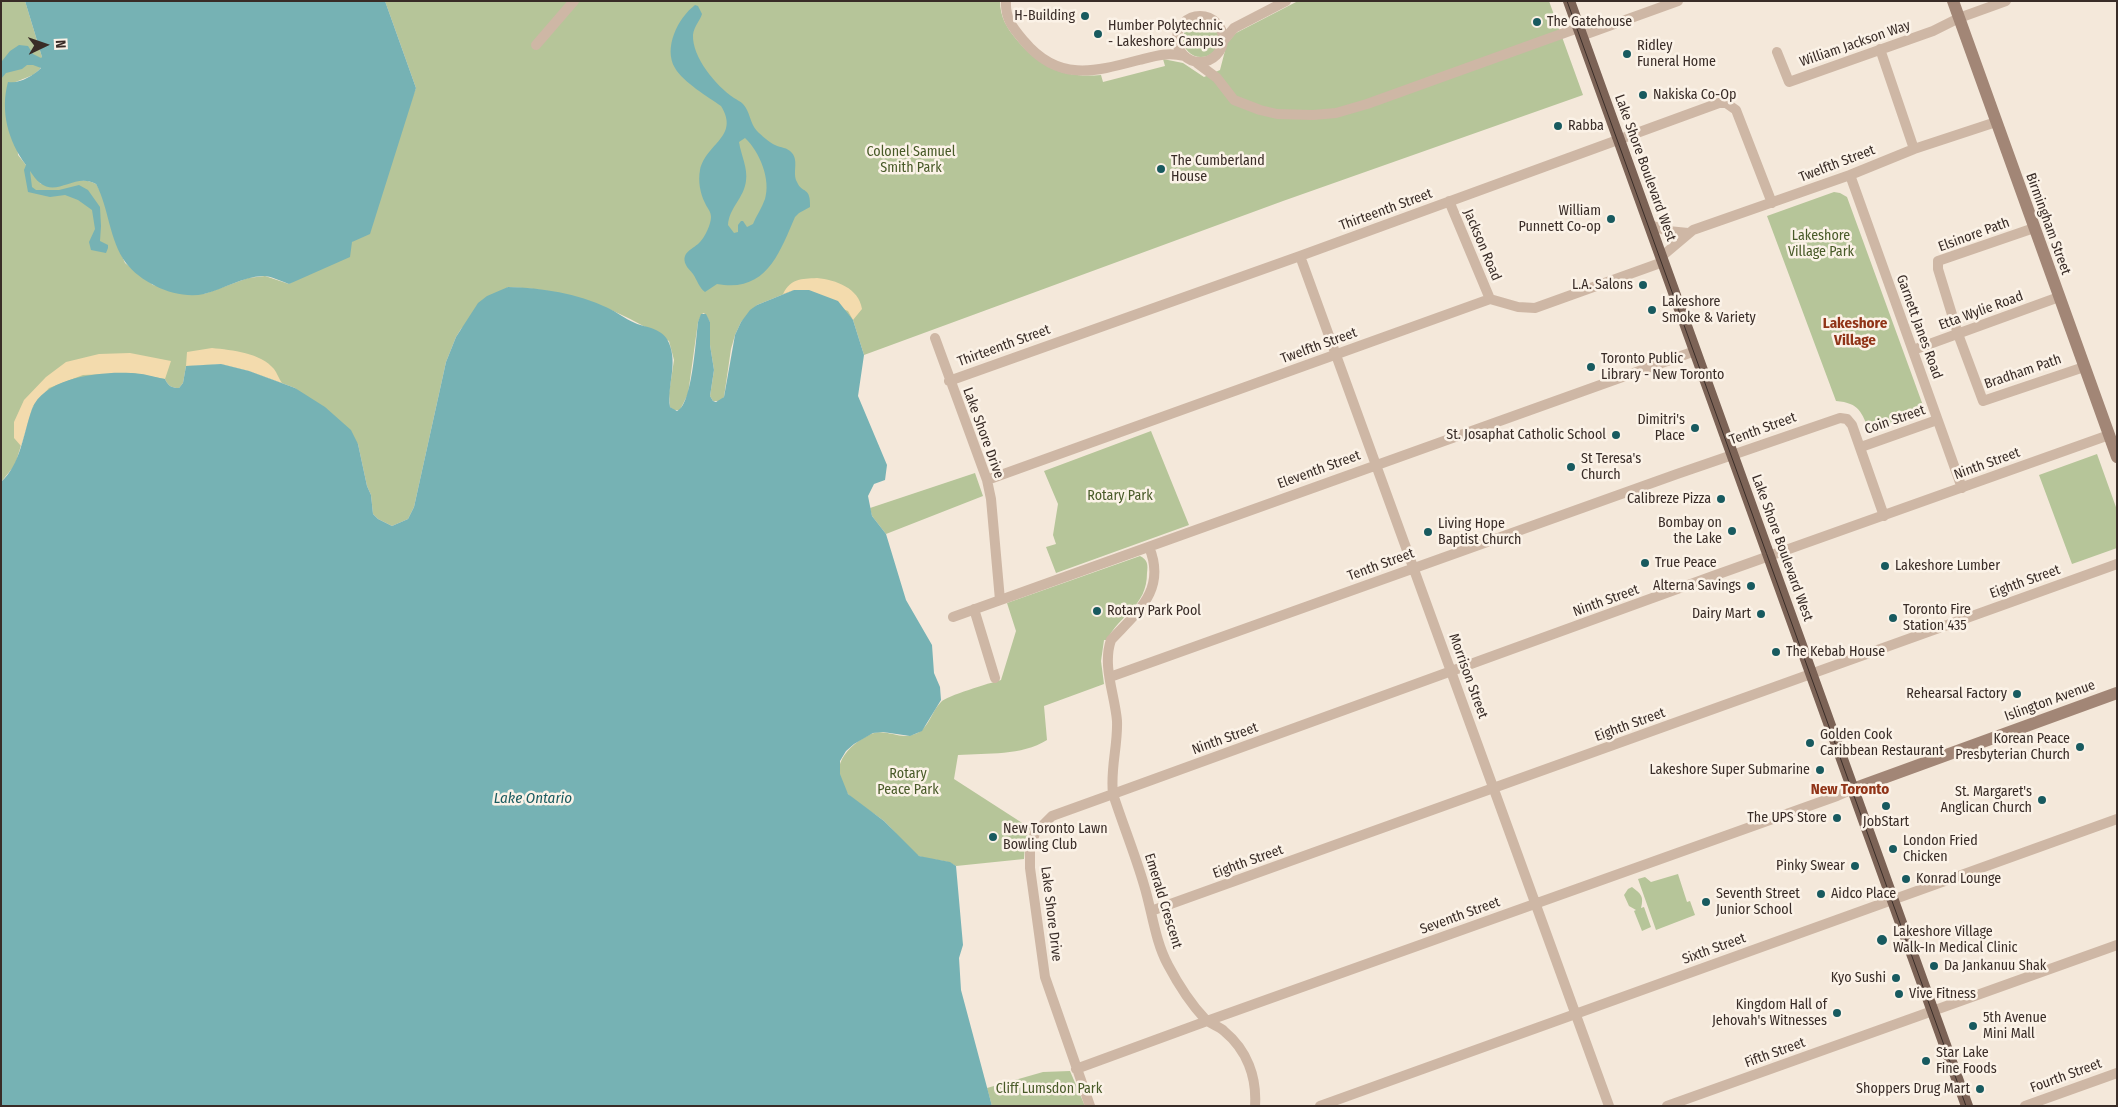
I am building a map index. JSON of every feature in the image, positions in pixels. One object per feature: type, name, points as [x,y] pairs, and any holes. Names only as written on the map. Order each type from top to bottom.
[{"type":"main road","name":"Lake Shore Boulevard West","points":[[1569,1],[1967,1106]]},
{"type":"street","points":[[536,45],[574,1]]},
{"type":"street","points":[[1006,1],[1008,19],[1026,44],[1049,62],[1065,69],[1092,72],[1166,53],[1184,56],[1217,78],[1234,100],[1260,110],[1289,115],[1330,113],[1367,104],[1678,1]]},
{"type":"street","points":[[1217,78],[1218,55],[1224,40],[1234,28],[1286,1]]},
{"type":"street","name":"Birmingham Street","points":[[1953,1],[2117,457]]},
{"type":"street","points":[[1959,18],[2006,1]]},
{"type":"street","points":[[1166,53],[1177,42],[1180,27],[1191,17],[1207,16],[1220,25],[1234,28]]},
{"type":"street","name":"William Jackson Way","points":[[1777,52],[1789,82],[1933,31],[1959,18]]},
{"type":"street","points":[[1220,25],[1224,40]]},
{"type":"street","points":[[1177,42],[1184,56]]},
{"type":"street","points":[[1880,49],[1914,149]]},
{"type":"street","points":[[1197,63],[1212,60],[1218,55]]},
{"type":"street","name":"Thirteenth Street","points":[[949,381],[1720,103],[1736,110],[1772,203]]},
{"type":"street","name":"Twelfth Street","points":[[987,480],[1490,299],[1518,307],[1535,308],[1662,260],[1688,233],[1717,220],[1772,203],[1850,175],[1914,149],[1996,122]]},
{"type":"street","name":"Garnett Janes Road","points":[[1850,175],[1962,488]]},
{"type":"street","name":"Jackson Road","points":[[1449,202],[1490,299]]},
{"type":"street","points":[[1650,225],[1668,231],[1688,233]]},
{"type":"street","name":"Elsinore Path","points":[[1958,334],[1938,269],[1938,261],[2034,228]]},
{"type":"street","name":"Morrison Street","points":[[1300,256],[1609,1106]]},
{"type":"street","name":"Etta Wylie Road","points":[[1913,350],[2059,297]]},
{"type":"street","name":"Bradham Path","points":[[1958,334],[1983,401],[2084,366]]},
{"type":"street","name":"Lake Shore Drive","points":[[935,338],[949,381],[987,480],[991,499],[1000,600]]},
{"type":"street","name":"Eleventh Street","points":[[953,617],[1695,351]]},
{"type":"street","name":"Tenth Street","points":[[1110,677],[1840,418],[1847,419],[1852,425],[1884,516]]},
{"type":"street","name":"Coin Street","points":[[1861,447],[1938,420]]},
{"type":"street","name":"Ninth Street","points":[[1113,794],[2109,436]]},
{"type":"street","points":[[1113,794],[1112,771],[1117,722],[1108,652],[1112,640],[1140,611],[1150,590],[1153,563],[1149,546]]},
{"type":"street","name":"Eighth Street","points":[[1152,911],[2117,564]]},
{"type":"street","points":[[974,609],[995,678]]},
{"type":"street","name":"Islington Avenue","points":[[1853,789],[2117,694]]},
{"type":"street","name":"Seventh Street","points":[[1076,1069],[1853,789]]},
{"type":"street","name":"Lake Shore Drive","points":[[1090,1106],[1046,977],[1031,878],[1030,849],[1035,833],[1052,816],[1113,794]]},
{"type":"street","name":"Emerald Crescent","points":[[1113,794],[1135,856],[1152,911],[1159,942],[1168,965],[1190,1001],[1207,1021],[1218,1026],[1228,1034],[1245,1055],[1255,1085],[1256,1106]]},
{"type":"street","name":"Sixth Street","points":[[1320,1106],[2117,819]]},
{"type":"street","name":"Fifth Street","points":[[1667,1106],[1688,1102],[2117,944]]},
{"type":"street","name":"Fourth Street","points":[[2025,1106],[2117,1073]]},
{"type":"green space","name":"Colonel Samuel Smith Park","points":[[1,1],[25,1],[42,57],[40,69],[33,75],[13,83],[18,155],[41,184],[84,180],[96,184],[102,194],[117,244],[125,263],[153,285],[204,294],[248,278],[265,276],[289,284],[352,242],[416,88],[385,1],[1000,1],[1001,12],[1007,26],[1016,39],[1034,57],[1053,69],[1064,73],[1087,76],[1101,75],[1103,82],[1165,66],[1163,59],[1183,63],[1204,77],[1220,70],[1227,43],[1236,33],[1298,1],[1549,1],[1583,95],[1283,201],[864,355],[853,320],[809,290],[794,290],[757,305],[741,322],[731,349],[724,397],[720,401],[713,401],[710,396],[714,370],[710,345],[710,322],[704,313],[698,322],[688,394],[680,410],[674,410],[670,407],[669,393],[674,360],[669,341],[630,319],[593,303],[553,292],[508,287],[461,329],[456,337],[446,362],[414,507],[408,519],[392,526],[378,519],[373,514],[371,495],[367,486],[358,444],[295,388],[249,371],[221,364],[186,366],[183,383],[179,388],[170,386],[165,379],[33,406],[15,465],[1,482]]},
{"type":"green space","points":[[1201,21],[1208,22],[1214,26],[1218,32],[1218,46],[1214,52],[1208,56],[1201,57],[1194,56],[1188,52],[1184,46],[1183,39],[1184,32],[1188,26],[1194,22]]},
{"type":"green space","name":"Lakeshore Village Park","points":[[1834,192],[1847,197],[1925,411],[1870,432],[1862,414],[1855,406],[1836,401],[1767,216]]},
{"type":"green space","name":"Rotary Park","points":[[1151,431],[1189,525],[1056,573],[1046,547],[1056,544],[1053,535],[1058,504],[1044,471]]},
{"type":"green space","points":[[2097,454],[2117,510],[2117,548],[2072,564],[2039,475]]},
{"type":"green space","points":[[975,473],[983,496],[886,534],[872,516],[870,508]]},
{"type":"green space","name":"Rotary Peace Park","points":[[1140,556],[1145,559],[1147,565],[1146,585],[1143,594],[1132,610],[1112,631],[1107,640],[1104,640],[1101,661],[1104,684],[1044,706],[1047,740],[1037,745],[1004,753],[958,755],[954,779],[1030,828],[1025,842],[1024,859],[956,866],[951,863],[919,856],[884,821],[856,802],[848,794],[839,776],[839,767],[847,751],[854,744],[876,732],[902,736],[918,733],[926,726],[937,706],[945,699],[1001,680],[1016,631],[1007,603]]},
{"type":"green space","points":[[1678,874],[1687,902],[1690,901],[1695,915],[1656,930],[1638,879],[1645,877],[1651,882]]},
{"type":"green space","points":[[1632,887],[1641,896],[1641,908],[1644,907],[1651,927],[1642,931],[1634,911],[1636,910],[1629,906],[1624,895]]},
{"type":"green space","name":"Cliff Lumsdon Park","points":[[1070,1071],[1085,1106],[992,1106],[987,1088],[1043,1072]]},
{"type":"sand","points":[[817,278],[839,283],[851,290],[860,302],[862,309],[853,320],[848,311],[794,290],[783,294],[789,285],[797,280]]},
{"type":"sand","points":[[212,348],[246,353],[262,359],[274,369],[282,383],[249,371],[221,364],[186,366],[187,352]]},
{"type":"sand","points":[[130,353],[171,361],[165,379],[132,373],[83,375],[49,388],[33,406],[21,446],[14,438],[14,422],[24,400],[46,377],[66,362],[99,354]]},
{"type":"water","points":[[25,1],[385,1],[416,88],[370,234],[352,242],[350,257],[289,284],[263,276],[240,281],[204,294],[183,295],[151,284],[141,278],[126,263],[112,234],[104,203],[96,184],[81,181],[47,187],[39,182],[30,171],[32,187],[36,190],[59,190],[79,185],[88,190],[100,207],[100,241],[108,245],[106,253],[91,250],[89,242],[95,229],[92,210],[78,200],[65,195],[50,197],[28,192],[24,170],[26,165],[14,146],[7,125],[5,104],[8,82],[26,79],[41,68],[27,65],[22,69],[6,73],[1,79],[2,61],[10,51],[19,45],[28,46],[33,54],[42,57]]},
{"type":"water","points":[[695,5],[698,6],[702,14],[693,35],[696,52],[706,70],[727,93],[743,104],[759,133],[773,144],[792,153],[795,160],[795,175],[799,186],[808,193],[810,200],[810,207],[795,217],[776,257],[759,277],[748,283],[734,285],[717,284],[705,292],[687,266],[685,257],[702,240],[710,223],[710,213],[703,199],[700,187],[700,170],[703,161],[720,140],[727,125],[721,106],[684,79],[675,68],[672,60],[671,52],[674,34],[678,25]],"holes":[[[745,138],[760,158],[763,167],[767,183],[765,199],[753,224],[747,227],[741,221],[738,225],[738,232],[734,233],[728,225],[729,219],[745,187],[746,181],[745,166],[739,142]]]},
{"type":"water","name":"Lake Ontario","points":[[508,287],[547,290],[572,295],[596,303],[640,325],[659,331],[666,338],[672,351],[669,399],[670,407],[677,411],[682,406],[690,385],[698,322],[701,314],[706,314],[710,322],[710,345],[714,370],[710,396],[716,402],[724,397],[735,335],[741,322],[750,310],[757,305],[794,290],[809,290],[838,301],[853,320],[864,355],[858,396],[887,465],[885,480],[874,484],[868,496],[872,516],[886,534],[906,600],[932,645],[934,673],[940,687],[941,700],[922,731],[910,736],[883,732],[873,733],[854,744],[846,751],[840,761],[840,774],[848,794],[884,821],[919,856],[950,862],[956,866],[963,945],[959,958],[961,990],[992,1106],[1,1106],[1,482],[8,475],[17,458],[32,409],[39,398],[48,390],[75,378],[90,375],[105,373],[139,374],[165,379],[170,386],[179,388],[183,383],[186,366],[221,364],[249,371],[295,388],[325,407],[351,430],[358,444],[367,486],[371,495],[373,514],[378,519],[392,526],[408,519],[414,507],[446,362],[456,337],[478,303],[487,296]]},
{"type":"tram line","points":[[1567,1],[1966,1106]]},
{"type":"place","name":"H-Building","points":[[1085,16]]},
{"type":"place","name":"The Gatehouse","points":[[1537,22]]},
{"type":"place","name":"Humber Polytechnic - Lakeshore Campus","points":[[1098,34]]},
{"type":"place","name":"Ridley Funeral Home","points":[[1627,54]]},
{"type":"place","name":"Nakiska Co-Op","points":[[1643,95]]},
{"type":"place","name":"Rabba","points":[[1558,126]]},
{"type":"place","name":"The Cumberland House","points":[[1161,169]]},
{"type":"place","name":"William Punnett Co-op","points":[[1611,219]]},
{"type":"place","name":"L.A. Salons","points":[[1643,285]]},
{"type":"place","name":"Lakeshore Smoke & Variety","points":[[1652,310]]},
{"type":"place","name":"Toronto Public Library - New Toronto","points":[[1591,367]]},
{"type":"place","name":"Dimitri's Place","points":[[1695,428]]},
{"type":"place","name":"St. Josaphat Catholic School","points":[[1616,435]]},
{"type":"place","name":"St Teresa's Church","points":[[1571,467]]},
{"type":"place","name":"Calibreze Pizza","points":[[1721,499]]},
{"type":"place","name":"Bombay on the Lake","points":[[1732,531]]},
{"type":"place","name":"Living Hope Baptist Church","points":[[1428,532]]},
{"type":"place","name":"True Peace","points":[[1645,563]]},
{"type":"place","name":"Lakeshore Lumber","points":[[1885,566]]},
{"type":"place","name":"Alterna Savings","points":[[1751,586]]},
{"type":"place","name":"Rotary Park Pool","points":[[1097,611]]},
{"type":"place","name":"Dairy Mart","points":[[1761,614]]},
{"type":"place","name":"Toronto Fire Station 435","points":[[1893,618]]},
{"type":"place","name":"The Kebab House","points":[[1776,652]]},
{"type":"place","name":"Rehearsal Factory","points":[[2017,694]]},
{"type":"place","name":"Golden Cook Caribbean Restaurant","points":[[1810,743]]},
{"type":"place","name":"Korean Peace Presbyterian Church","points":[[2080,747]]},
{"type":"place","name":"Lakeshore Super Submarine","points":[[1820,770]]},
{"type":"place","name":"St. Margaret's Anglican Church","points":[[2042,800]]},
{"type":"place","name":"JobStart","points":[[1886,806]]},
{"type":"place","name":"The UPS Store","points":[[1837,818]]},
{"type":"place","name":"New Toronto Lawn Bowling Club","points":[[993,837]]},
{"type":"place","name":"London Fried Chicken","points":[[1893,849]]},
{"type":"place","name":"Pinky Swear","points":[[1855,866]]},
{"type":"place","name":"Konrad Lounge","points":[[1906,879]]},
{"type":"place","name":"Aidco Place","points":[[1821,894]]},
{"type":"place","name":"Seventh Street Junior School","points":[[1706,902]]},
{"type":"place","name":"Lakeshore Village Walk-In Medical Clinic","points":[[1882,940]]},
{"type":"place","name":"Da Jankanuu Shak","points":[[1934,966]]},
{"type":"place","name":"Kyo Sushi","points":[[1896,978]]},
{"type":"place","name":"Vive Fitness","points":[[1899,994]]},
{"type":"place","name":"Kingdom Hall of Jehovah's Witnesses","points":[[1837,1013]]},
{"type":"place","name":"5th Avenue Mini Mall","points":[[1973,1026]]},
{"type":"place","name":"Star Lake Fine Foods","points":[[1926,1061]]},
{"type":"place","name":"Shoppers Drug Mart","points":[[1980,1089]]},
{"type":"district","name":"Lakeshore Village","points":[[1855,332]]},
{"type":"district","name":"New Toronto","points":[[1850,790]]}]
